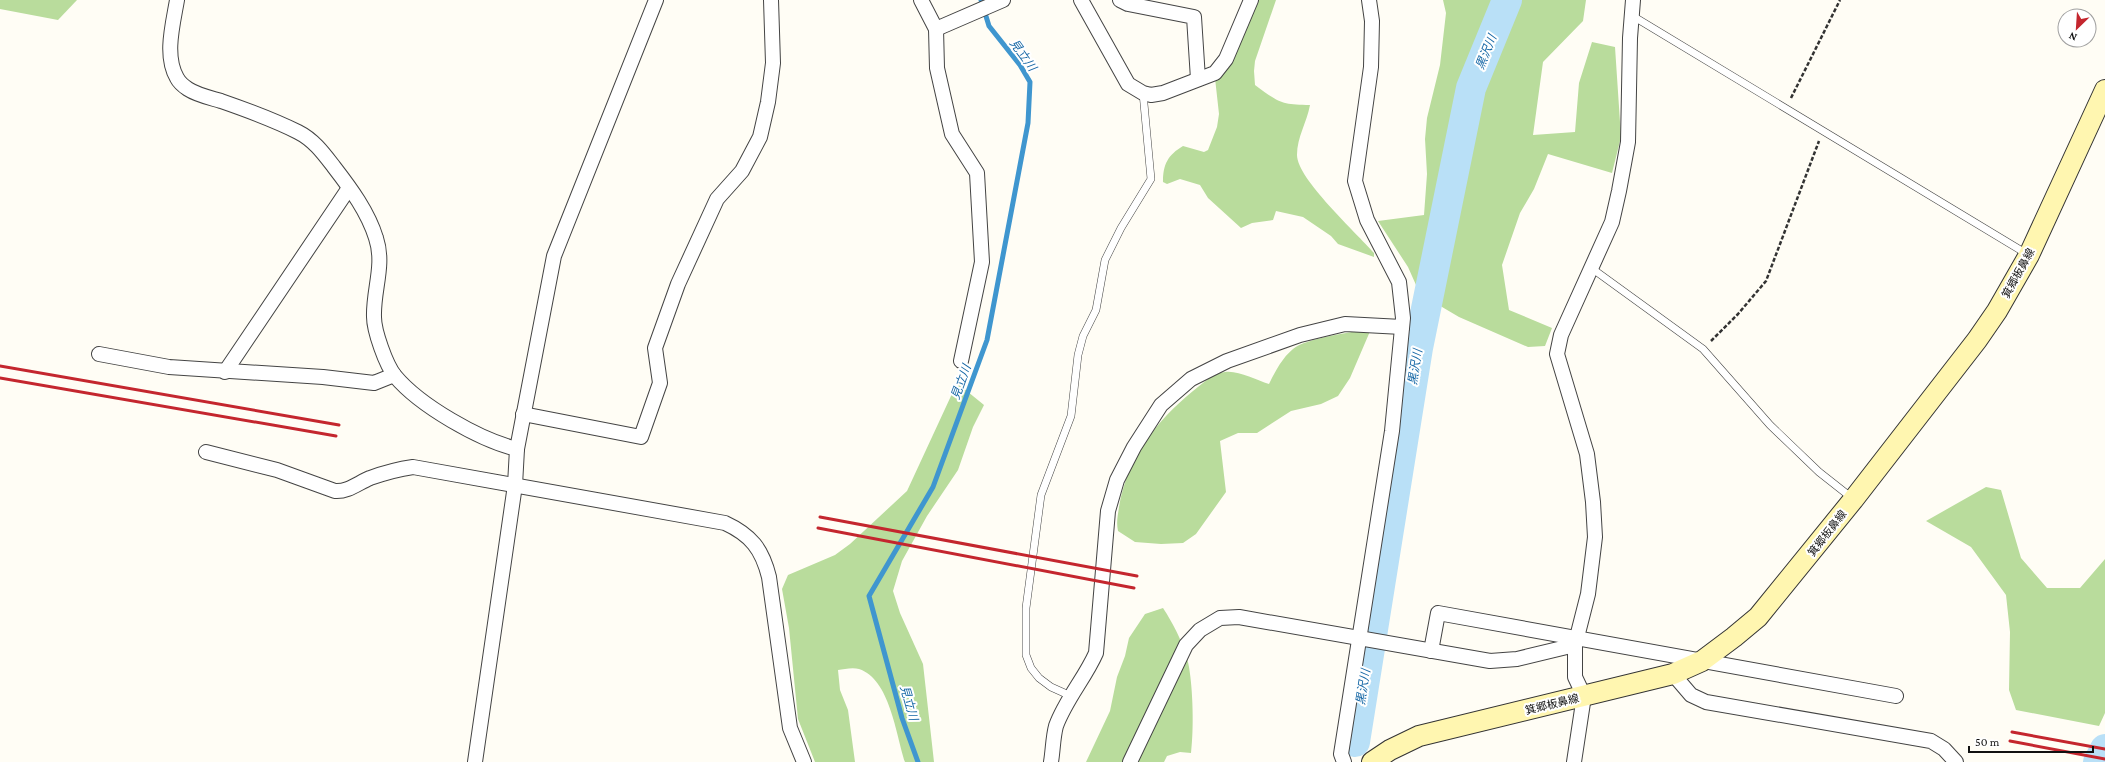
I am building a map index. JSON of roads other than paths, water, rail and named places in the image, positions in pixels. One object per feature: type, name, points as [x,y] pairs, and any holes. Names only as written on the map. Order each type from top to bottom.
[{"type":"main road","name":"箕郷板鼻線","points":[[1372,762],[1390,750],[1419,736],[1673,674],[1702,661],[1734,638],[1758,617],[1853,500],[1977,340],[1997,311],[2029,255],[2105,90]]},
{"type":"street","points":[[177,0],[172,29],[171,58],[177,78],[188,90],[245,110],[300,132],[318,146],[364,210],[377,239],[381,264],[375,293],[374,319],[381,346],[394,375],[410,392],[440,412],[498,444],[517,449]]},
{"type":"street","points":[[475,762],[515,485],[517,449],[554,256],[656,0]]},
{"type":"street","points":[[523,414],[641,437],[660,383],[655,348],[678,284],[717,199],[742,171],[760,137],[768,102],[773,63],[771,0]]},
{"type":"street","points":[[921,0],[936,29],[937,68],[952,134],[978,173],[982,262],[961,361]]},
{"type":"street","points":[[936,29],[1003,0]]},
{"type":"street","points":[[1081,0],[1128,84],[1143,93],[1151,95],[1163,93],[1215,73],[1226,59],[1251,0]]},
{"type":"street","points":[[1120,0],[1128,4],[1194,16],[1198,79]]},
{"type":"street","points":[[1344,762],[1341,754],[1392,431],[1402,327],[1399,282],[1367,220],[1355,181],[1371,67],[1372,21],[1369,0]]},
{"type":"street","points":[[1574,762],[1584,696],[1575,677],[1575,642],[1588,594],[1595,537],[1593,502],[1587,454],[1558,354],[1561,335],[1590,267],[1612,222],[1628,142],[1631,15],[1633,0]]},
{"type":"street","points":[[225,372],[349,188]]},
{"type":"street","points":[[1051,762],[1056,726],[1071,696],[1089,668],[1096,653],[1108,511],[1117,480],[1134,447],[1161,405],[1191,379],[1233,359],[1300,335],[1345,324],[1402,327]]},
{"type":"street","points":[[100,354],[169,367],[225,372],[323,377],[374,383],[394,375]]},
{"type":"street","points":[[206,452],[277,470],[335,490],[344,491],[370,478],[400,469],[413,468],[725,523],[737,529],[753,543],[764,558],[769,577],[790,728],[804,762]]},
{"type":"street","points":[[1432,651],[1438,613],[1575,642],[1702,661],[1896,696]]},
{"type":"street","points":[[1130,762],[1186,645],[1200,630],[1220,618],[1239,617],[1490,661],[1506,661],[1575,642]]},
{"type":"street","points":[[1673,674],[1691,695],[1706,702],[1925,740],[1944,749],[1956,762]]},
{"type":"lane","points":[[1631,15],[2029,255]]},
{"type":"lane","points":[[1071,696],[1051,687],[1038,678],[1031,668],[1026,655],[1026,608],[1041,495],[1072,416],[1078,355],[1084,336],[1096,310],[1105,260],[1121,228],[1151,179],[1143,93]]},
{"type":"lane","points":[[1590,267],[1703,349],[1770,425],[1818,472],[1853,500]]},
{"type":"waterway","name":"見立川","points":[[918,762],[902,718],[869,596],[933,487],[987,340],[1028,123],[1030,82],[1020,65],[989,26],[981,0]]},
{"type":"waterway","name":"黒沢川","points":[[1355,742],[1418,348],[1471,88],[1507,0]]},
{"type":"waterway","points":[[2098,762],[2105,749]]},
{"type":"railway","points":[[0,366],[339,425]]},
{"type":"railway","points":[[0,378],[336,436]]},
{"type":"railway","points":[[820,517],[1137,576]]},
{"type":"railway","points":[[818,528],[1134,588]]},
{"type":"railway","points":[[2012,732],[2105,749]]},
{"type":"railway","points":[[2010,741],[2105,759]]}]
